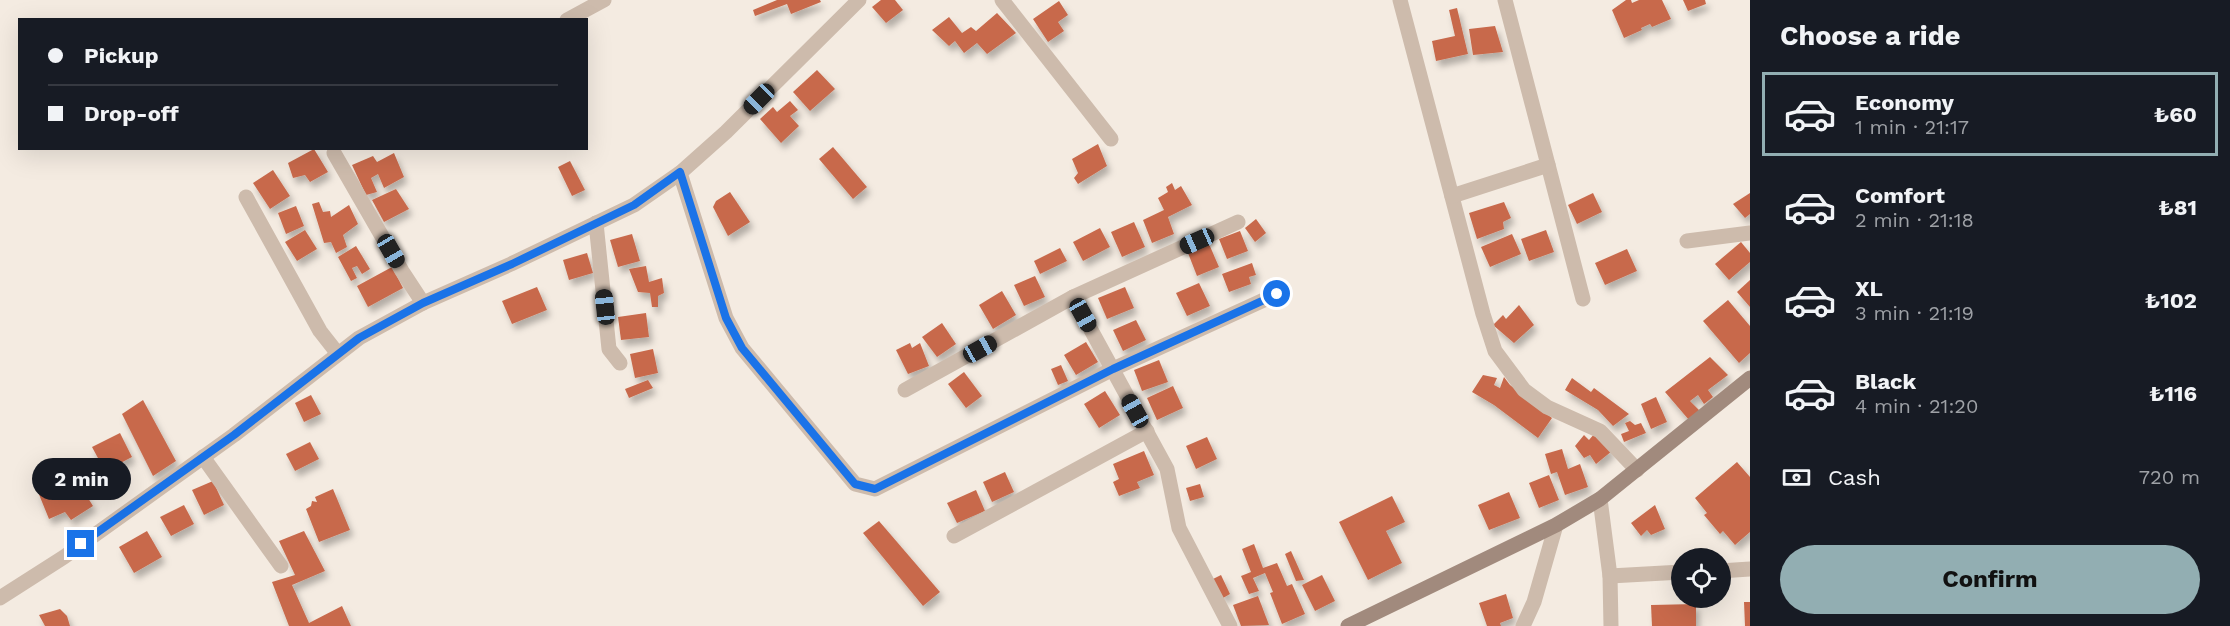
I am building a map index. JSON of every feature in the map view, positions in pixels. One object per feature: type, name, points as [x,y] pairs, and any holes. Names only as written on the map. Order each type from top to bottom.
[{"type":"main road","points":[[1348,626],[1556,525],[1600,499],[1750,378]]},
{"type":"street","points":[[571,18],[604,0]]},
{"type":"street","points":[[0,598],[64,557],[203,457],[359,338],[423,303],[512,264],[634,205],[680,172],[726,132],[859,0]]},
{"type":"street","points":[[1002,0],[1111,139]]},
{"type":"street","points":[[1400,0],[1483,314],[1495,351],[1524,390],[1547,407],[1600,431],[1636,470]]},
{"type":"street","points":[[1505,0],[1583,299]]},
{"type":"street","points":[[334,153],[423,303]]},
{"type":"street","points":[[1452,196],[1548,165]]},
{"type":"street","points":[[680,172],[726,318],[742,348],[855,484],[875,489],[1113,369],[1277,294]]},
{"type":"street","points":[[246,197],[320,331],[338,354]]},
{"type":"street","points":[[905,390],[1073,297],[1238,222]]},
{"type":"street","points":[[596,223],[609,349],[620,363]]},
{"type":"street","points":[[1687,242],[1750,233]]},
{"type":"street","points":[[1073,297],[1167,469],[1179,528],[1230,626]]},
{"type":"street","points":[[954,536],[1147,431]]},
{"type":"street","points":[[203,457],[281,566]]},
{"type":"street","points":[[1600,499],[1610,576],[1611,626]]},
{"type":"street","points":[[1523,626],[1534,602],[1556,525]]},
{"type":"street","points":[[1731,570],[1750,569]]},
{"type":"street","points":[[1610,576],[1671,573]]},
{"type":"building","points":[[777,0],[820,0],[821,2],[791,14],[787,4],[755,16],[753,10]]},
{"type":"building","points":[[881,0],[895,0],[903,10],[886,23],[872,7]]},
{"type":"building","points":[[1626,0],[1631,0],[1632,3],[1639,0],[1662,0],[1671,19],[1652,27],[1650,24],[1624,38],[1612,10]]},
{"type":"building","points":[[1683,0],[1705,0],[1706,4],[1688,11]]},
{"type":"building","points":[[1059,1],[1068,15],[1058,22],[1064,31],[1048,42],[1033,19]]},
{"type":"building","points":[[1457,8],[1468,54],[1436,61],[1432,41],[1455,36],[1449,10]]},
{"type":"building","points":[[997,13],[1016,33],[987,54],[977,43],[964,53],[955,41],[949,46],[932,30],[949,17],[962,33],[971,27],[976,31]]},
{"type":"building","points":[[1495,26],[1503,52],[1473,55],[1469,29]]},
{"type":"building","points":[[817,70],[835,89],[810,111],[793,92]]},
{"type":"building","points":[[790,101],[798,110],[790,116],[799,126],[781,143],[760,119],[773,107],[777,112]]},
{"type":"building","points":[[1098,144],[1107,166],[1078,184],[1074,178],[1078,173],[1072,159]]},
{"type":"building","points":[[833,147],[867,187],[853,199],[819,159]]},
{"type":"building","points":[[315,150],[328,172],[310,182],[305,175],[293,178],[288,163]]},
{"type":"building","points":[[394,153],[404,177],[384,188],[378,174],[371,178],[377,192],[366,195],[352,165],[373,156],[377,162]]},
{"type":"building","points":[[570,161],[585,190],[572,196],[558,167]]},
{"type":"building","points":[[273,170],[290,196],[270,209],[253,183]]},
{"type":"building","points":[[1172,183],[1175,190],[1181,186],[1192,205],[1168,217],[1174,234],[1152,243],[1143,220],[1164,210],[1158,198],[1168,192],[1166,187]]},
{"type":"building","points":[[396,189],[409,209],[384,222],[372,200]]},
{"type":"building","points":[[730,192],[750,222],[728,236],[713,207],[716,201]]},
{"type":"building","points":[[1593,193],[1602,212],[1577,224],[1568,205]]},
{"type":"building","points":[[1750,193],[1750,214],[1745,218],[1733,204]]},
{"type":"building","points":[[319,202],[323,212],[330,211],[331,217],[349,205],[358,224],[343,235],[347,247],[336,253],[331,242],[324,243],[312,204]]},
{"type":"building","points":[[1504,202],[1511,218],[1503,222],[1504,229],[1477,239],[1469,213]]},
{"type":"building","points":[[296,206],[304,226],[286,234],[278,213]]},
{"type":"building","points":[[1256,219],[1266,233],[1255,242],[1245,228]]},
{"type":"building","points":[[1134,222],[1145,247],[1122,257],[1111,232]]},
{"type":"building","points":[[1100,228],[1110,247],[1083,261],[1073,242]]},
{"type":"building","points":[[305,230],[317,249],[297,261],[285,242]]},
{"type":"building","points":[[1546,230],[1554,252],[1529,261],[1521,239]]},
{"type":"building","points":[[1240,231],[1248,251],[1227,259],[1219,239]]},
{"type":"building","points":[[632,234],[640,261],[618,267],[610,240]]},
{"type":"building","points":[[1512,234],[1521,254],[1490,267],[1481,247]]},
{"type":"building","points":[[1741,242],[1750,253],[1750,262],[1729,280],[1715,264]]},
{"type":"building","points":[[1209,244],[1219,267],[1197,276],[1188,253]]},
{"type":"building","points":[[356,246],[370,269],[362,274],[357,266],[352,268],[357,278],[351,281],[338,257]]},
{"type":"building","points":[[1060,248],[1067,261],[1040,274],[1034,261]]},
{"type":"building","points":[[1627,249],[1637,271],[1605,285],[1595,263]]},
{"type":"building","points":[[587,253],[593,273],[569,280],[563,260]]},
{"type":"building","points":[[1252,263],[1256,275],[1249,277],[1251,284],[1229,292],[1222,274]]},
{"type":"building","points":[[646,266],[649,282],[662,278],[664,293],[658,296],[658,307],[652,307],[650,293],[638,292],[629,269]]},
{"type":"building","points":[[392,267],[403,288],[368,307],[357,286]]},
{"type":"building","points":[[1035,276],[1045,297],[1024,306],[1014,285]]},
{"type":"building","points":[[1750,280],[1750,307],[1737,292]]},
{"type":"building","points":[[1199,283],[1210,306],[1187,316],[1176,293]]},
{"type":"building","points":[[537,287],[547,310],[512,324],[502,301]]},
{"type":"building","points":[[1125,287],[1134,308],[1107,319],[1098,298]]},
{"type":"building","points":[[1002,291],[1016,315],[993,329],[979,305]]},
{"type":"building","points":[[1728,300],[1750,326],[1750,353],[1739,363],[1703,321]]},
{"type":"building","points":[[1519,305],[1534,325],[1514,343],[1493,325],[1503,315],[1506,319]]},
{"type":"building","points":[[646,313],[649,337],[621,340],[618,317]]},
{"type":"building","points":[[1136,320],[1146,340],[1123,351],[1113,330]]},
{"type":"building","points":[[942,323],[956,344],[937,357],[922,337]]},
{"type":"building","points":[[1086,342],[1098,362],[1076,375],[1064,355]]},
{"type":"building","points":[[910,343],[912,348],[920,343],[929,366],[908,374],[896,350]]},
{"type":"building","points":[[653,349],[658,373],[635,378],[630,354]]},
{"type":"building","points":[[1710,357],[1728,375],[1708,390],[1713,397],[1704,404],[1698,395],[1690,401],[1700,411],[1689,420],[1665,392]]},
{"type":"building","points":[[1159,360],[1168,382],[1142,391],[1134,370]]},
{"type":"building","points":[[1061,365],[1068,381],[1058,385],[1051,369]]},
{"type":"building","points":[[964,372],[982,396],[966,408],[948,384]]},
{"type":"building","points":[[1483,375],[1497,378],[1494,385],[1500,388],[1504,377],[1510,385],[1552,418],[1538,438],[1494,405],[1472,392]]},
{"type":"building","points":[[1572,378],[1591,392],[1594,388],[1629,414],[1613,426],[1598,410],[1565,390]]},
{"type":"building","points":[[648,380],[653,388],[629,398],[625,389]]},
{"type":"building","points":[[1173,386],[1183,408],[1157,420],[1147,398]]},
{"type":"building","points":[[1105,391],[1120,415],[1099,428],[1084,404]]},
{"type":"building","points":[[311,395],[321,414],[304,422],[295,403]]},
{"type":"building","points":[[1656,397],[1667,422],[1651,429],[1641,404]]},
{"type":"building","points":[[143,400],[176,461],[153,476],[122,414]]},
{"type":"building","points":[[1630,421],[1635,425],[1641,423],[1646,433],[1624,442],[1621,434],[1629,431],[1625,423]]},
{"type":"building","points":[[120,433],[132,457],[105,471],[92,447]]},
{"type":"building","points":[[1595,433],[1612,451],[1596,464],[1590,455],[1584,458],[1575,446],[1584,435],[1589,440]]},
{"type":"building","points":[[1207,437],[1217,459],[1196,469],[1186,446]]},
{"type":"building","points":[[310,442],[319,459],[295,471],[286,454]]},
{"type":"building","points":[[1562,449],[1568,469],[1580,464],[1588,487],[1565,495],[1557,472],[1551,474],[1545,454]]},
{"type":"building","points":[[1144,451],[1154,475],[1137,482],[1140,488],[1119,496],[1113,482],[1119,479],[1113,464]]},
{"type":"building","points":[[1737,462],[1750,477],[1750,532],[1735,545],[1723,531],[1720,534],[1704,515],[1707,513],[1695,498]]},
{"type":"building","points":[[1005,472],[1014,492],[992,502],[983,482]]},
{"type":"building","points":[[1549,475],[1559,500],[1539,508],[1529,483]]},
{"type":"building","points":[[213,481],[224,505],[204,515],[192,490]]},
{"type":"building","points":[[78,482],[93,506],[71,520],[65,512],[49,519],[38,492],[49,485],[56,494]]},
{"type":"building","points":[[1200,484],[1204,497],[1190,501],[1186,488]]},
{"type":"building","points":[[333,489],[350,530],[319,542],[306,509],[311,506],[312,501],[317,502],[315,497]]},
{"type":"building","points":[[976,490],[985,511],[957,523],[947,503]]},
{"type":"building","points":[[1509,492],[1520,518],[1489,530],[1478,505]]},
{"type":"building","points":[[1392,496],[1405,522],[1386,531],[1402,563],[1368,580],[1339,522]]},
{"type":"building","points":[[184,505],[194,524],[171,536],[160,517]]},
{"type":"building","points":[[1655,505],[1665,529],[1651,535],[1647,530],[1641,536],[1631,523]]},
{"type":"building","points":[[879,521],[940,592],[923,606],[863,533]]},
{"type":"building","points":[[147,531],[162,557],[134,573],[119,547]]},
{"type":"building","points":[[304,531],[325,571],[292,585],[309,623],[342,606],[351,626],[289,626],[272,582],[295,575],[279,541]]},
{"type":"building","points":[[1254,544],[1263,568],[1277,563],[1287,586],[1292,584],[1305,614],[1282,624],[1265,573],[1253,578],[1259,591],[1249,594],[1241,576],[1251,572],[1242,549]]},
{"type":"building","points":[[1291,551],[1304,580],[1296,581],[1285,554]]},
{"type":"building","points":[[1221,575],[1230,594],[1223,598],[1213,579]]},
{"type":"building","points":[[1322,575],[1335,601],[1315,611],[1302,585]]},
{"type":"building","points":[[1506,594],[1513,618],[1500,623],[1501,626],[1487,626],[1479,603]]},
{"type":"building","points":[[1258,596],[1269,625],[1241,626],[1233,605]]},
{"type":"building","points":[[1744,602],[1750,602],[1750,626],[1745,626]]},
{"type":"building","points":[[1651,605],[1696,608],[1696,626],[1652,626]]},
{"type":"building","points":[[60,609],[67,616],[70,626],[45,626],[39,615]]},
{"type":"route","points":[[81,544],[234,435],[359,338],[423,303],[512,264],[634,205],[680,172],[726,318],[742,348],[855,484],[875,489],[1113,369],[1277,294]]}]
